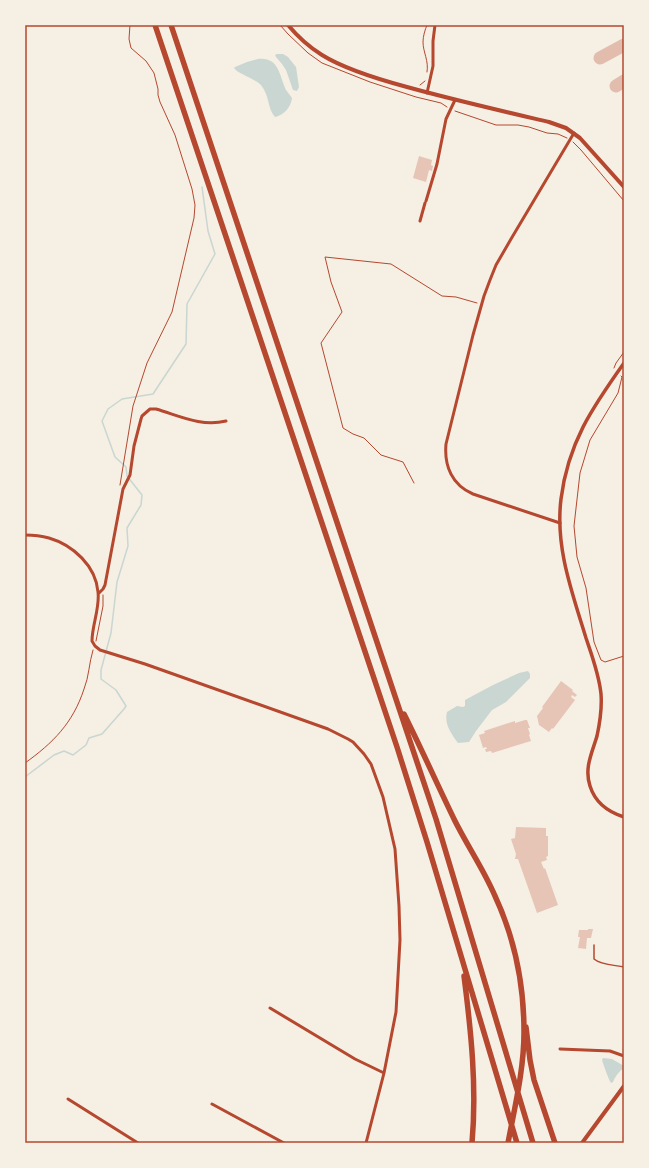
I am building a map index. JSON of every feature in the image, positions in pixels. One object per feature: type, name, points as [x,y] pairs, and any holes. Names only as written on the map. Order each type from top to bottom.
[{"type":"highway","points":[[156,25],[397,747],[465,967],[517,1143]]},
{"type":"highway","points":[[171,25],[438,825],[533,1143]]},
{"type":"highway","points":[[394,692],[456,823],[488,881],[512,940],[517,961],[534,1080],[555,1143]]},
{"type":"highway","points":[[465,967],[464,976],[474,1083],[472,1143]]},
{"type":"highway","points":[[508,1143],[521,1074],[524,1034],[523,1007]]},
{"type":"main road","points":[[288,25],[306,44],[323,56],[334,62],[385,81],[427,93],[550,122],[566,128],[582,140],[624,187]]},
{"type":"main road","points":[[582,1143],[624,1086]]},
{"type":"main road","points":[[585,1143],[588,1135]]},
{"type":"street","points":[[427,93],[433,66],[433,41],[435,25]]},
{"type":"street","points":[[420,221],[437,164],[446,119],[456,100]]},
{"type":"street","points":[[560,523],[470,493],[458,484],[452,477],[445,456],[446,444],[482,304],[490,280],[496,265],[574,133]]},
{"type":"street","points":[[624,363],[588,416],[574,447],[563,486],[560,523],[562,554],[567,577],[594,662],[601,693],[599,722],[597,735],[588,764],[588,779],[592,792],[599,803],[609,811],[624,817]]},
{"type":"street","points":[[99,593],[105,585],[123,490],[130,475],[134,446],[142,416],[150,409],[156,409],[198,422],[216,424],[226,422]]},
{"type":"street","points":[[25,535],[49,538],[60,542],[74,550],[89,566],[94,576],[99,593],[92,637],[92,641],[97,649],[145,664],[321,726],[348,739],[356,745],[371,764],[383,797],[395,849],[400,948],[396,1012],[384,1073],[366,1143]]},
{"type":"street","points":[[270,1008],[355,1059],[384,1073]]},
{"type":"street","points":[[560,1049],[610,1051],[624,1056]]},
{"type":"street","points":[[68,1098],[138,1143]]},
{"type":"street","points":[[212,1104],[284,1143]]},
{"type":"lane","points":[[594,945],[594,959],[596,961],[624,967]]},
{"type":"path","points":[[123,468],[133,406],[147,363],[171,315],[194,218],[195,205],[192,189],[175,135],[160,102],[154,73],[146,61],[131,48],[129,39],[130,25]]},
{"type":"path","points":[[427,25],[423,36],[428,68],[427,74]]},
{"type":"path","points":[[419,87],[426,80]]},
{"type":"path","points":[[416,97],[441,103],[446,107]]},
{"type":"path","points":[[455,111],[496,125],[524,126],[547,133],[565,136]]},
{"type":"path","points":[[574,144],[581,150],[624,201]]},
{"type":"path","points":[[414,483],[403,462],[381,455],[364,438],[343,428],[321,343],[342,312],[331,282],[326,257],[391,264],[442,296],[456,297],[482,304]]},
{"type":"path","points":[[624,352],[616,363],[614,370],[622,377],[618,393],[590,440],[580,473],[574,526],[577,557],[586,588],[594,642],[601,660],[605,662],[624,656]]},
{"type":"shaded area","points":[[283,54],[288,57],[296,67],[299,87],[297,91],[293,90],[286,70],[275,55]]},
{"type":"shaded area","points":[[258,59],[265,59],[274,64],[280,73],[286,90],[292,98],[289,107],[275,117],[272,113],[266,93],[261,85],[234,68]]},
{"type":"shaded area","points":[[528,671],[530,678],[506,702],[492,710],[469,742],[458,743],[447,724],[447,712],[457,706],[465,706],[465,700],[493,685],[519,673]]},
{"type":"shaded area","points":[[603,1058],[612,1059],[624,1066],[624,1068],[611,1083],[602,1060]]},
{"type":"building","points":[[419,156],[432,160],[432,171],[429,170],[426,182],[413,178]]},
{"type":"building","points":[[561,681],[577,695],[575,697],[572,695],[571,697],[575,700],[553,729],[552,728],[549,732],[539,725],[537,716]]},
{"type":"building","points":[[527,720],[530,728],[528,728],[531,741],[492,753],[491,751],[486,752],[486,747],[483,748],[479,735],[485,733],[484,731],[515,721],[515,723]]},
{"type":"building","points":[[516,827],[546,828],[546,836],[548,836],[548,856],[546,857],[547,860],[541,862],[544,869],[545,868],[558,905],[537,913],[518,859],[515,859],[516,854],[511,839],[515,838]]},
{"type":"building","points":[[593,929],[591,938],[587,938],[586,949],[578,948],[580,937],[578,937],[579,930]]},
{"type":"waterway","points":[[25,777],[54,755],[64,751],[73,755],[86,745],[89,738],[102,734],[126,706],[116,690],[101,679],[101,670],[111,633],[117,582],[128,546],[127,528],[141,505],[142,495],[127,476],[126,467],[115,457],[102,421],[108,409],[122,399],[153,394],[186,344],[187,304],[215,254],[208,231],[202,187]]},
{"type":"taxiway","points":[[600,58],[624,45]]},
{"type":"taxiway","points":[[616,86],[624,81]]}]
